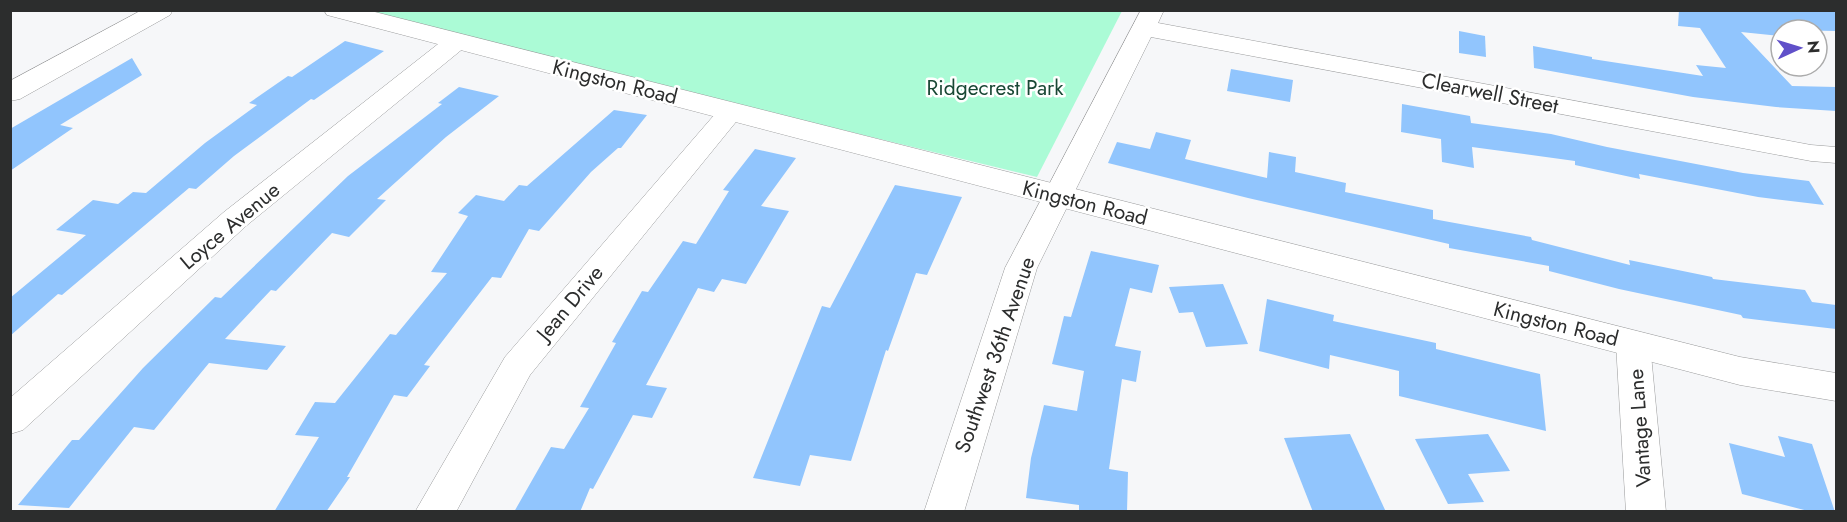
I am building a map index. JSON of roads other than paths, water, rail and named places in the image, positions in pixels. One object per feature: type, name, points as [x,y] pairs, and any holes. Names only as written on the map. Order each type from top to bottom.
[{"type":"street","points":[[10,93],[161,10]]},
{"type":"street","name":"Kingston Road","points":[[336,10],[1740,371],[1836,387]]},
{"type":"street","name":"Clearwell Street","points":[[1149,19],[1800,151],[1836,155]]},
{"type":"street","name":"Southwest 36th Avenue","points":[[944,512],[1021,268],[1149,19]]},
{"type":"street","name":"Loyce Avenue","points":[[10,420],[235,219],[456,42]]},
{"type":"street","name":"Jean Drive","points":[[435,512],[517,366],[731,112]]},
{"type":"street","name":"Vantage Lane","points":[[1634,344],[1646,512]]},
{"type":"park label","name":"Ridgecrest Park","points":[[995,88]]}]
